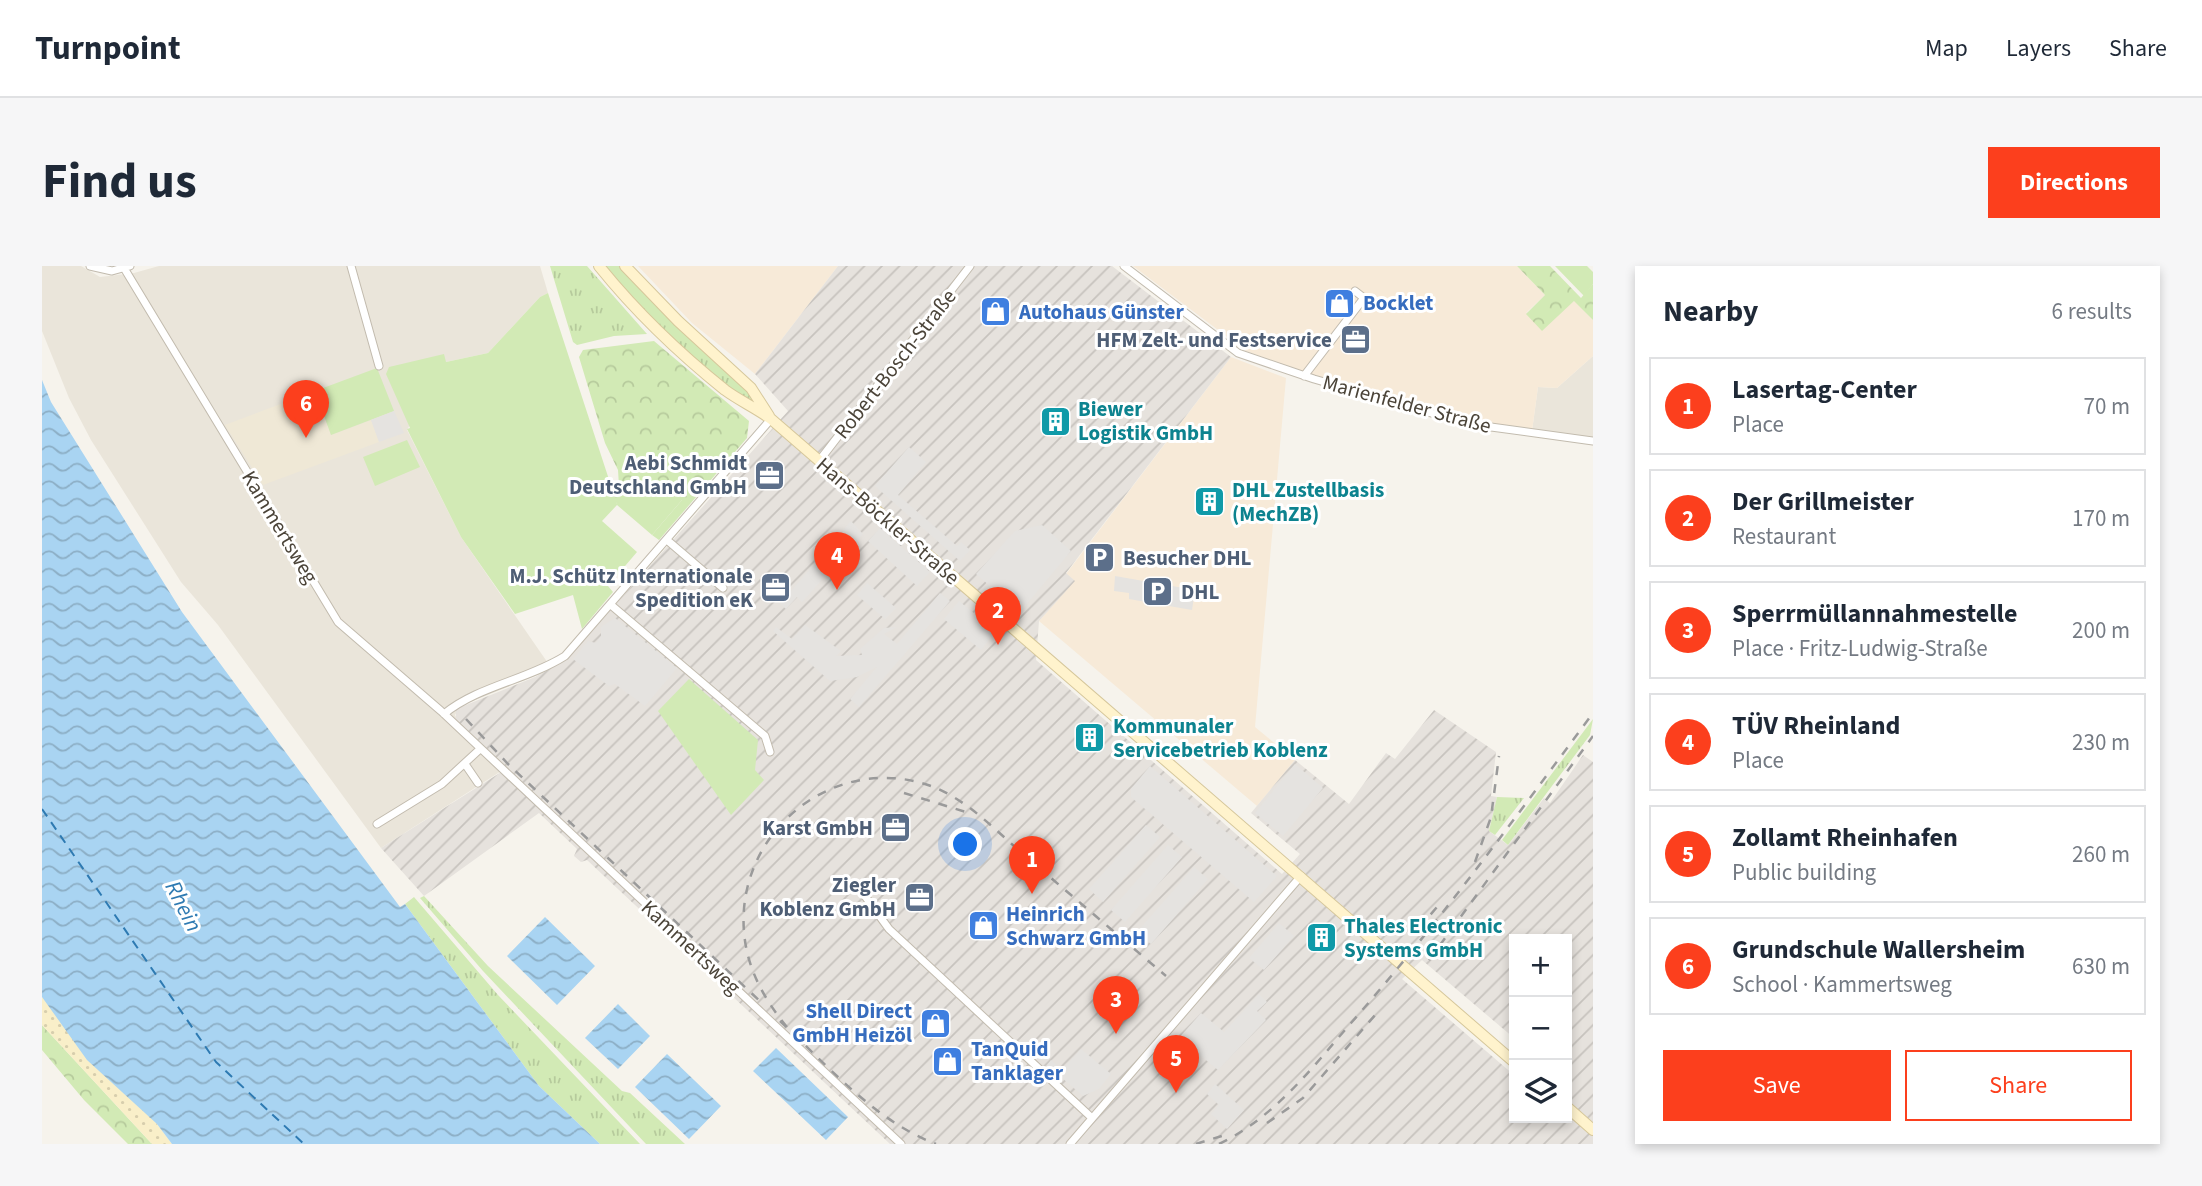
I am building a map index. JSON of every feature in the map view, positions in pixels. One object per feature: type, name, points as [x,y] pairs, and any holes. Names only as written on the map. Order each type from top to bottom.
[{"type":"main road","name":"Hans-Böckler-Straße","points":[[599,266],[670,343],[728,392],[771,419],[1512,1060]]},
{"type":"main road","name":"Hans-Böckler-Straße","points":[[625,266],[678,321],[751,388],[771,419]]},
{"type":"main road","points":[[1572,1111],[1593,1130]]},
{"type":"street","points":[[90,266],[103,270],[127,267]]},
{"type":"street","points":[[351,266],[379,366]]},
{"type":"street","name":"Robert-Bosch-Straße","points":[[819,461],[970,266]]},
{"type":"street","name":"Marienfelder Straße","points":[[1124,266],[1238,353],[1304,376],[1469,424],[1593,441]]},
{"type":"street","name":"Kammertsweg","points":[[127,267],[338,622],[444,714],[901,1144]]},
{"type":"street","points":[[1354,290],[1375,306]]},
{"type":"street","name":"Marienfelder Straße","points":[[1304,376],[1364,298]]},
{"type":"street","points":[[444,714],[457,703],[533,674],[565,656],[771,419]]},
{"type":"street","points":[[667,540],[723,588]]},
{"type":"street","points":[[611,605],[765,736],[770,752]]},
{"type":"street","points":[[377,824],[442,784],[480,749]]},
{"type":"street","points":[[465,764],[478,783]]},
{"type":"street","points":[[1070,1144],[1301,876]]},
{"type":"street","points":[[862,892],[889,929],[1092,1118]]},
{"type":"shaded area","points":[[42,266],[81,266],[100,277],[134,273],[159,266],[540,266],[548,293],[540,297],[488,353],[446,362],[407,430],[461,537],[552,669],[460,706],[455,715],[461,726],[506,768],[381,848],[218,625],[181,582],[91,440],[69,398],[42,331]]},
{"type":"shaded area","points":[[638,266],[838,266],[755,374],[692,323]]},
{"type":"shaded area","points":[[838,266],[1112,266],[1231,357],[1066,573],[1075,581],[1039,621],[1036,660],[1282,874],[1300,854],[1251,813],[1295,760],[1349,804],[1386,753],[1395,759],[1434,710],[1496,752],[1491,796],[1497,797],[1489,831],[1508,845],[1544,798],[1550,803],[1583,755],[1593,762],[1593,1144],[890,1144],[587,860],[581,862],[574,856],[577,849],[539,813],[424,896],[381,848],[506,769],[456,720],[456,709],[535,677],[567,659],[788,411],[755,374]]},
{"type":"shaded area","points":[[1133,266],[1517,266],[1545,295],[1526,313],[1575,301],[1593,320],[1593,356],[1557,388],[1538,387],[1532,431],[1467,420],[1327,380],[1246,351]]},
{"type":"shaded area","points":[[1593,356],[1593,437],[1532,431],[1538,387],[1557,388]]},
{"type":"shaded area","points":[[1231,357],[1286,378],[1255,727],[1295,760],[1257,806],[1039,621],[1074,581],[1066,574]]},
{"type":"shaded area","points":[[315,391],[331,435],[371,420],[379,442],[263,485],[225,425]]},
{"type":"shaded area","points":[[394,411],[404,433],[379,442],[371,420]]},
{"type":"shaded area","points":[[909,447],[926,462],[898,495],[957,546],[961,542],[970,550],[960,561],[875,486]]},
{"type":"shaded area","points":[[851,521],[863,534],[802,602],[797,597],[786,609],[780,604]]},
{"type":"shaded area","points":[[1042,525],[1071,551],[1020,612],[976,574],[1015,531]]},
{"type":"shaded area","points":[[880,528],[930,572],[917,586],[868,541]]},
{"type":"shaded area","name":"DHL","points":[[1115,576],[1195,590],[1192,610],[1129,599],[1129,593],[1114,591]]},
{"type":"shaded area","points":[[867,583],[896,608],[885,619],[857,595]]},
{"type":"shaded area","points":[[940,593],[950,601],[859,707],[850,699],[877,667],[857,677],[830,681],[773,631],[776,627],[792,639],[805,625],[841,651],[836,656],[862,655],[860,649],[884,628],[897,627],[884,634],[897,644]]},
{"type":"shaded area","points":[[959,601],[996,631],[981,650],[944,619]]},
{"type":"shaded area","points":[[615,618],[677,668],[645,706],[615,684],[609,686],[573,659],[588,641],[596,643],[601,636],[601,627]]},
{"type":"shaded area","points":[[1295,764],[1323,788],[1283,836],[1255,813]]},
{"type":"shaded area","points":[[1150,766],[1277,876],[1254,902],[1131,797],[1131,789]]},
{"type":"shaded area","points":[[1146,825],[1160,837],[1103,902],[1089,889]]},
{"type":"shaded area","points":[[1168,845],[1182,857],[1125,922],[1111,910]]},
{"type":"shaded area","points":[[1194,867],[1208,879],[1151,944],[1137,932]]},
{"type":"shaded area","points":[[1279,923],[1294,936],[1264,970],[1249,958]]},
{"type":"shaded area","points":[[1259,994],[1267,1002],[1257,1011],[1266,1020],[1218,1070],[1179,1038],[1201,1013],[1224,1032]]},
{"type":"shaded area","points":[[1081,1049],[1111,1074],[1099,1089],[1083,1096],[1047,1065],[1051,1060],[1062,1070]]},
{"type":"shaded area","points":[[1215,1084],[1244,1110],[1227,1129],[1211,1114],[1219,1105],[1207,1094]]},
{"type":"green space","points":[[550,266],[587,266],[647,334],[614,336],[577,345],[573,342]]},
{"type":"green space","points":[[603,266],[620,266],[746,386],[753,401],[722,384],[700,365]]},
{"type":"green space","points":[[1517,266],[1550,266],[1581,298],[1593,284],[1593,320],[1574,301],[1542,331],[1526,314],[1545,295]]},
{"type":"green space","points":[[1555,266],[1587,266],[1593,272],[1593,284],[1584,296]]},
{"type":"green space","points":[[548,293],[617,504],[647,470],[682,500],[652,535],[617,505],[602,521],[637,552],[608,586],[613,592],[582,629],[573,595],[515,614],[461,537],[407,429],[410,428],[386,374],[389,367],[444,354],[446,362],[488,353],[540,297]]},
{"type":"green space","points":[[654,341],[749,421],[747,438],[659,540],[652,535],[682,500],[617,504],[610,492],[619,486],[618,470],[605,443],[579,357],[583,350]]},
{"type":"green space","points":[[377,368],[394,411],[331,435],[315,391]]},
{"type":"green space","points":[[407,440],[420,467],[375,486],[363,457]]},
{"type":"green space","points":[[689,679],[758,740],[755,770],[764,780],[731,815],[658,711]]},
{"type":"green space","points":[[1593,719],[1590,735],[1508,845],[1502,840]]},
{"type":"green space","points":[[1497,797],[1524,798],[1495,835],[1489,831]]},
{"type":"green space","points":[[424,896],[488,966],[622,1091],[630,1093],[685,1144],[646,1144],[483,971],[420,898]]},
{"type":"green space","points":[[414,897],[498,995],[640,1144],[600,1144],[539,1086],[405,904]]},
{"type":"green space","points":[[42,1025],[152,1144],[128,1144],[84,1100],[42,1050]]},
{"type":"sand","points":[[42,997],[172,1144],[152,1144],[42,1025]]},
{"type":"water","name":"Rhein","points":[[42,380],[51,402],[182,612],[400,907],[405,904],[539,1086],[600,1144],[172,1144],[157,1124],[87,1060],[42,997]]},
{"type":"water","points":[[545,917],[595,966],[557,1005],[507,956]]},
{"type":"water","points":[[618,1004],[650,1036],[618,1069],[585,1038]]},
{"type":"water","points":[[776,1048],[848,1117],[826,1140],[753,1071]]},
{"type":"water","points":[[667,1054],[721,1106],[689,1139],[635,1087]]},
{"type":"ferry route","points":[[42,809],[216,1062],[304,1144]]},
{"type":"railway","points":[[1219,1144],[1239,1133],[1275,1106],[1321,1058],[1445,909],[1593,713]]},
{"type":"railway","points":[[466,719],[508,764],[763,1004]]},
{"type":"railway","points":[[1429,960],[1593,736]]},
{"type":"railway","points":[[1475,862],[1491,817],[1499,756]]},
{"type":"railway","points":[[787,1027],[764,994],[749,959],[744,932],[746,896],[756,863],[773,834],[796,810],[824,792],[856,781],[890,778],[925,784],[953,796],[978,814],[1166,976]]},
{"type":"railway","points":[[904,793],[966,812]]},
{"type":"railway","points":[[1419,928],[1437,907]]},
{"type":"railway","points":[[1267,1123],[1303,1098],[1376,1014]]},
{"type":"railway","points":[[780,1021],[872,1107],[914,1134],[936,1144]]},
{"type":"railway","points":[[1196,1144],[1228,1134]]},
{"type":"place","name":"Bocklet","points":[[1340,303]]},
{"type":"place","name":"Autohaus Günster","points":[[996,312]]},
{"type":"place","name":"HFM Zelt- und Festservice","points":[[1355,340]]},
{"type":"place","name":"Biewer Logistik GmbH","points":[[1055,421]]},
{"type":"place","name":"Grundschule Wallersheim","points":[[306,438]]},
{"type":"place","name":"Aebi Schmidt Deutschland GmbH","points":[[770,475]]},
{"type":"place","name":"DHL Zustellbasis (MechZB)","points":[[1209,502]]},
{"type":"place","name":"Besucher DHL","points":[[1100,558]]},
{"type":"place","name":"M.J. Schütz Internationale Spedition eK","points":[[776,588]]},
{"type":"place","name":"TÜV Rheinland","points":[[837,590]]},
{"type":"place","name":"DHL","points":[[1158,592]]},
{"type":"place","name":"Der Grillmeister","points":[[998,645]]},
{"type":"place","name":"Kommunaler Servicebetrieb Koblenz","points":[[1090,738]]},
{"type":"place","name":"Karst GmbH","points":[[896,828]]},
{"type":"place","name":"Lasertag-Center","points":[[1032,894]]},
{"type":"place","name":"Ziegler Koblenz GmbH","points":[[919,897]]},
{"type":"place","name":"Heinrich Schwarz GmbH","points":[[983,926]]},
{"type":"place","name":"Thales Electronic Systems GmbH","points":[[1321,938]]},
{"type":"place","name":"Shell Direct GmbH Heizöl","points":[[935,1023]]},
{"type":"place","name":"Sperrmüllannahmestelle","points":[[1116,1034]]},
{"type":"place","name":"TanQuid Tanklager","points":[[948,1061]]},
{"type":"place","name":"Zollamt Rheinhafen","points":[[1176,1093]]}]
